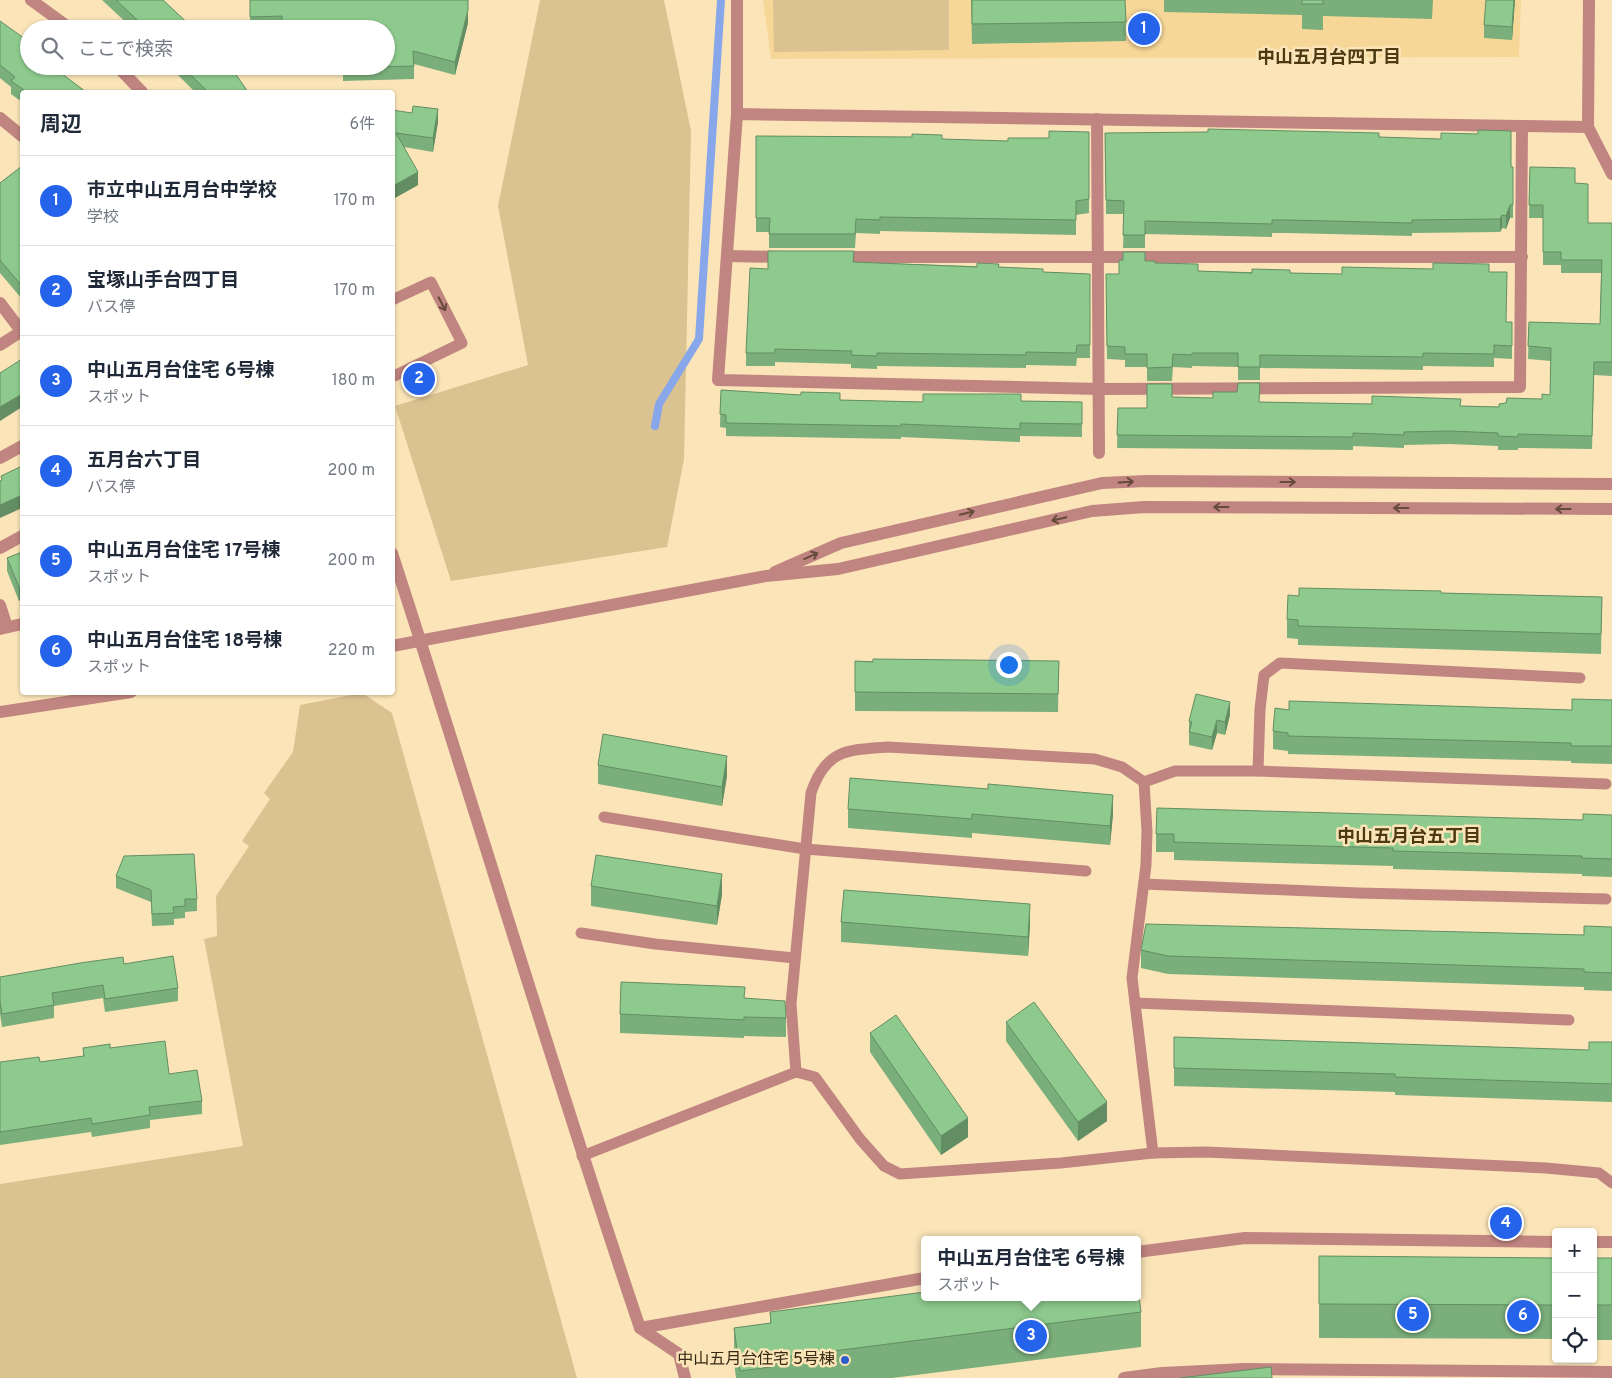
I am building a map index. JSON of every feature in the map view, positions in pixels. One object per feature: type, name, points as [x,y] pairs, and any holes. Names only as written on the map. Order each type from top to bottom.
[{"type":"street","points":[[31,0],[59,20]]},
{"type":"street","points":[[737,0],[737,114],[718,380],[1098,389],[1520,387],[1522,126]]},
{"type":"street","points":[[1589,0],[1588,127],[1612,174]]},
{"type":"street","points":[[126,75],[140,90]]},
{"type":"street","points":[[737,114],[1588,127]]},
{"type":"street","points":[[0,118],[20,134]]},
{"type":"street","points":[[1096,119],[1099,453]]},
{"type":"street","points":[[727,256],[795,257]]},
{"type":"street","points":[[824,257],[1522,257]]},
{"type":"street","points":[[0,304],[20,329]]},
{"type":"street","points":[[0,345],[20,332]]},
{"type":"street","points":[[0,458],[20,447]]},
{"type":"street","points":[[766,576],[841,543],[1102,483],[1146,480],[1612,484]]},
{"type":"street","points":[[395,645],[766,576],[838,570],[1092,511],[1144,507],[1612,509]]},
{"type":"street","points":[[0,548],[20,537]]},
{"type":"street","points":[[395,562],[582,1156],[640,1328],[680,1354],[685,1378]]},
{"type":"street","points":[[0,604],[4,628],[20,624]]},
{"type":"street","points":[[0,712],[111,695]]},
{"type":"street","points":[[1141,1251],[1246,1238],[1552,1242]]},
{"type":"street","points":[[1597,1242],[1612,1242]]},
{"type":"street","points":[[640,1328],[921,1279]]},
{"type":"street","points":[[1124,1378],[1162,1373],[1244,1369],[1595,1375],[1612,1372]]},
{"type":"lane","points":[[395,299],[431,282],[462,343],[395,376]]},
{"type":"lane","points":[[1258,771],[1260,709],[1264,676],[1280,663],[1580,678]]},
{"type":"lane","points":[[796,1072],[791,1004],[811,793],[818,773],[836,755],[854,749],[888,747],[1095,759],[1122,767],[1144,782]]},
{"type":"lane","points":[[1144,782],[1175,771],[1258,771],[1606,784]]},
{"type":"lane","points":[[1144,782],[1148,831],[1144,884],[1132,978],[1153,1153]]},
{"type":"lane","points":[[604,816],[805,849],[1086,871]]},
{"type":"lane","points":[[1144,884],[1358,893],[1606,899]]},
{"type":"lane","points":[[581,933],[655,944],[795,958]]},
{"type":"lane","points":[[1135,1002],[1569,1020]]},
{"type":"lane","points":[[582,1156],[796,1072],[815,1077],[860,1139],[878,1160],[884,1166],[900,1174],[1061,1163],[1153,1153],[1322,1156],[1546,1168],[1599,1173],[1612,1183]]},
{"type":"shaded area","points":[[540,0],[664,0],[691,131],[684,459],[667,547],[451,581],[395,406],[528,365],[498,206]]},
{"type":"shaded area","points":[[763,0],[1521,0],[1519,57],[771,59]]},
{"type":"shaded area","points":[[773,0],[949,0],[949,50],[774,52]]},
{"type":"shaded area","points":[[352,695],[365,695],[392,713],[577,1378],[0,1378],[0,1184],[243,1146],[204,939],[217,936],[216,896],[249,846],[242,841],[270,799],[264,793],[293,752],[300,705]]},
{"type":"building","points":[[116,0],[163,0],[184,20],[137,20]]},
{"type":"building","points":[[250,0],[468,0],[468,10],[455,62],[413,51],[414,66],[395,67],[395,20],[282,20],[282,16],[250,17]]},
{"type":"building","points":[[972,0],[1125,0],[1126,22],[972,24]]},
{"type":"building","points":[[1302,0],[1323,0],[1323,4],[1302,4]]},
{"type":"building","points":[[1486,0],[1514,0],[1512,27],[1484,25]]},
{"type":"building","points":[[0,21],[20,35],[20,75],[64,75],[83,90],[24,90],[11,81],[15,77],[0,65]]},
{"type":"building","points":[[191,75],[236,75],[247,90],[206,90]]},
{"type":"building","points":[[413,106],[438,109],[433,138],[396,133],[418,172],[395,185],[395,110],[412,113]]},
{"type":"building","points":[[1208,129],[1379,133],[1379,137],[1441,139],[1441,133],[1478,134],[1478,130],[1511,131],[1513,205],[1510,205],[1506,216],[1502,215],[1500,219],[1412,220],[1412,223],[1272,220],[1272,224],[1145,221],[1145,235],[1123,235],[1124,201],[1106,200],[1105,133],[1208,132]]},
{"type":"building","points":[[1049,131],[1089,132],[1089,199],[1076,201],[1076,220],[880,217],[880,220],[856,219],[855,234],[769,234],[770,218],[756,218],[756,136],[912,137],[912,134],[942,135],[942,139],[1008,141],[1008,138],[1049,138]]},
{"type":"building","points":[[1530,167],[1575,168],[1575,183],[1588,184],[1588,223],[1612,223],[1612,362],[1594,362],[1592,436],[1518,434],[1518,437],[1498,436],[1498,433],[1449,431],[1404,432],[1404,435],[1353,433],[1353,437],[1117,435],[1118,408],[1147,408],[1147,384],[1172,384],[1172,397],[1213,398],[1213,392],[1237,392],[1238,383],[1260,383],[1259,402],[1372,404],[1372,396],[1461,399],[1460,406],[1499,407],[1499,404],[1506,403],[1507,398],[1542,399],[1542,394],[1550,395],[1551,348],[1528,346],[1529,322],[1600,324],[1602,260],[1561,260],[1561,252],[1543,252],[1543,205],[1529,205]]},
{"type":"building","points":[[20,168],[20,284],[0,260],[0,183]]},
{"type":"building","points":[[768,251],[854,251],[853,262],[977,267],[977,263],[999,264],[998,267],[1043,269],[1043,272],[1090,274],[1090,345],[1077,345],[1076,353],[1026,352],[1026,355],[877,353],[877,356],[851,355],[852,351],[775,349],[775,353],[746,353],[750,268],[768,269]]},
{"type":"building","points":[[1123,252],[1145,252],[1145,261],[1155,261],[1155,263],[1198,264],[1198,271],[1252,273],[1252,269],[1290,270],[1290,273],[1342,274],[1342,267],[1433,269],[1433,263],[1489,264],[1489,272],[1507,272],[1506,322],[1512,322],[1512,346],[1494,345],[1494,354],[1423,353],[1423,357],[1260,355],[1260,367],[1238,367],[1238,353],[1173,354],[1172,367],[1147,368],[1147,354],[1125,354],[1125,347],[1107,346],[1106,274],[1119,274],[1119,260],[1123,260]]},
{"type":"building","points":[[20,360],[20,395],[0,407],[0,373]]},
{"type":"building","points":[[721,390],[801,395],[801,392],[840,393],[840,400],[923,402],[923,394],[1021,394],[1021,401],[1082,402],[1082,424],[1020,423],[1020,429],[901,424],[901,426],[726,423],[726,415],[720,414]]},
{"type":"building","points":[[20,467],[20,496],[0,505],[0,481],[2,480],[1,476]]},
{"type":"building","points":[[20,553],[20,587],[19,587],[7,558]]},
{"type":"building","points":[[1299,588],[1602,597],[1601,634],[1298,626],[1298,620],[1287,619],[1288,595],[1299,596]]},
{"type":"building","points":[[873,659],[1059,661],[1058,694],[855,692],[855,661],[873,662]]},
{"type":"building","points":[[1196,694],[1230,702],[1225,722],[1217,720],[1212,737],[1189,732],[1192,722],[1189,721]]},
{"type":"building","points":[[1572,699],[1612,700],[1612,746],[1571,746],[1571,743],[1288,736],[1288,733],[1273,731],[1275,708],[1289,710],[1289,701],[1572,710]]},
{"type":"building","points":[[603,734],[727,756],[722,787],[598,765]]},
{"type":"building","points":[[850,778],[988,789],[988,784],[1113,795],[1110,826],[972,814],[972,819],[848,809]]},
{"type":"building","points":[[1157,808],[1583,820],[1583,814],[1612,815],[1612,859],[1582,858],[1582,856],[1393,851],[1393,848],[1174,842],[1174,834],[1156,834]]},
{"type":"building","points":[[194,854],[197,899],[185,899],[185,906],[173,907],[174,913],[152,914],[151,890],[116,876],[124,856]]},
{"type":"building","points":[[596,855],[722,874],[717,906],[591,886]]},
{"type":"building","points":[[844,890],[1030,904],[1028,937],[841,922]]},
{"type":"building","points":[[1146,924],[1584,935],[1584,926],[1612,927],[1612,973],[1584,972],[1584,969],[1168,956],[1141,950]]},
{"type":"building","points":[[173,956],[178,988],[105,999],[103,985],[52,993],[54,1005],[2,1014],[0,977],[123,957],[124,964]]},
{"type":"building","points":[[621,982],[745,987],[744,998],[785,1001],[786,1018],[744,1017],[744,1020],[620,1014]]},
{"type":"building","points":[[1034,1002],[1107,1102],[1078,1122],[1006,1022]]},
{"type":"building","points":[[896,1015],[968,1118],[941,1136],[870,1033]]},
{"type":"building","points":[[1174,1037],[1589,1050],[1589,1042],[1612,1042],[1612,1084],[1395,1077],[1395,1074],[1174,1068]]},
{"type":"building","points":[[165,1041],[169,1074],[197,1070],[202,1101],[149,1107],[150,1115],[92,1124],[91,1118],[0,1132],[0,1062],[39,1057],[40,1062],[84,1056],[83,1048],[110,1044],[110,1048]]},
{"type":"building","points":[[1319,1256],[1552,1258],[1552,1305],[1319,1304]]},
{"type":"building","points":[[1597,1258],[1612,1258],[1612,1305],[1597,1305]]},
{"type":"building","points":[[921,1293],[921,1301],[1140,1301],[1141,1312],[770,1359],[771,1367],[740,1371],[734,1328],[771,1323],[770,1312]]},
{"type":"building","points":[[1271,1367],[1272,1378],[1180,1378]]},
{"type":"waterway","points":[[655,426],[659,404],[699,339],[721,0]]},
{"type":"place","name":"市立中山五月台中学校","points":[[1144,29]]},
{"type":"place","name":"宝塚山手台四丁目","points":[[419,379]]},
{"type":"place","name":"五月台六丁目","points":[[1506,1223]]},
{"type":"place","name":"中山五月台住宅 17号棟","points":[[1413,1315]]},
{"type":"place","name":"中山五月台住宅 18号棟","points":[[1523,1316]]},
{"type":"place","name":"中山五月台住宅 6号棟","points":[[1031,1336]]},
{"type":"place","name":"中山五月台住宅 5号棟","points":[[845,1360]]},
{"type":"district","name":"中山五月台四丁目","points":[[1329,58]]},
{"type":"district","name":"中山五月台五丁目","points":[[1409,837]]}]
